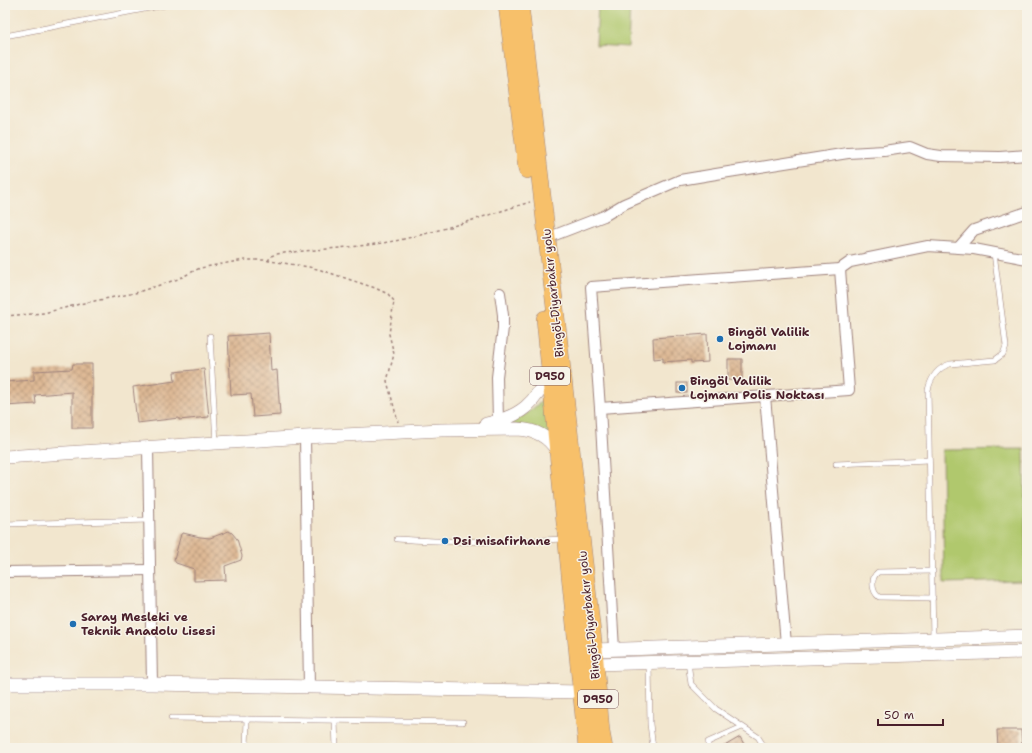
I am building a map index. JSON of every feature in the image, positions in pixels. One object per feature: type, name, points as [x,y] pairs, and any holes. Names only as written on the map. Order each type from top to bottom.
[{"type":"main road","name":"Bingöl-Diyarbakır yolu","points":[[507,5],[543,296],[587,748]]},
{"type":"main road","name":"Bingöl-Diyarbakır yolu","points":[[520,5],[604,748]]},
{"type":"street","points":[[547,238],[604,216],[624,204],[680,180],[848,153],[910,147],[927,154],[941,156],[1000,157],[1027,155]]},
{"type":"street","points":[[958,248],[974,230],[1027,212]]},
{"type":"street","points":[[614,649],[600,408],[591,287],[840,269],[850,262],[928,246],[994,252],[1027,259]]},
{"type":"street","points":[[600,408],[849,390],[840,269]]},
{"type":"street","points":[[498,421],[497,377],[504,328],[500,293]]},
{"type":"street","points":[[441,430],[498,421],[514,416],[524,409],[538,394],[550,371]]},
{"type":"street","points":[[765,396],[786,644]]},
{"type":"street","points":[[5,457],[305,437],[441,430],[528,429],[547,438],[558,452]]},
{"type":"street","points":[[305,437],[309,687]]},
{"type":"street","points":[[148,448],[152,684]]},
{"type":"street","points":[[5,572],[150,570]]},
{"type":"street","points":[[594,657],[614,649],[1027,636]]},
{"type":"street","points":[[594,657],[649,663],[1027,652]]},
{"type":"street","points":[[5,684],[152,684],[581,692]]},
{"type":"lane","points":[[5,36],[165,5]]},
{"type":"lane","points":[[933,639],[933,571],[928,390],[931,380],[941,368],[950,364],[995,360],[999,358],[1005,350],[1005,330],[994,252]]},
{"type":"lane","points":[[210,336],[216,443]]},
{"type":"lane","points":[[836,464],[929,460]]},
{"type":"lane","points":[[5,524],[149,520]]},
{"type":"lane","points":[[397,539],[446,542],[510,542],[566,539]]},
{"type":"lane","points":[[933,571],[878,572],[874,575],[873,580],[874,592],[879,598],[933,598]]},
{"type":"lane","points":[[688,662],[691,684],[716,709],[758,737],[764,748]]},
{"type":"lane","points":[[649,663],[651,694],[650,724],[653,748]]},
{"type":"lane","points":[[171,718],[463,722]]},
{"type":"lane","points":[[246,748],[247,719]]},
{"type":"lane","points":[[335,720],[336,748]]},
{"type":"lane","points":[[708,748],[708,742],[742,727]]},
{"type":"path","points":[[268,261],[271,256],[276,254],[355,247],[409,237],[464,223],[531,202]]},
{"type":"path","points":[[5,316],[44,313],[135,293],[178,279],[200,268],[244,260],[268,261],[321,270],[375,288],[392,297],[394,304],[389,334],[394,354],[387,381],[401,432]]},
{"type":"green space","points":[[598,5],[630,5],[628,47],[596,45]]},
{"type":"green space","points":[[547,397],[551,435],[509,423],[526,414]]},
{"type":"green space","points":[[1024,449],[1026,581],[944,583],[942,450]]},
{"type":"building","points":[[269,333],[271,371],[277,370],[280,415],[253,417],[251,394],[231,395],[228,336]]},
{"type":"building","name":"Bingöl Valilik Lojmanı","points":[[707,334],[708,362],[691,363],[691,360],[663,362],[663,358],[654,359],[653,338]]},
{"type":"building","points":[[728,359],[742,359],[742,381],[728,380]]},
{"type":"building","points":[[73,364],[92,364],[92,428],[72,428],[72,392],[35,395],[36,404],[5,406],[5,382],[34,380],[34,371],[72,369]]},
{"type":"building","points":[[204,369],[209,417],[179,420],[179,418],[137,423],[133,387],[175,381],[174,372]]},
{"type":"building","name":"Bingöl Valilik Lojmanı Polis Noktası","points":[[677,383],[687,383],[687,393],[677,393]]},
{"type":"building","points":[[229,531],[237,539],[242,556],[241,560],[225,566],[226,580],[194,581],[194,569],[176,563],[174,560],[181,534],[183,533],[210,538]]},
{"type":"building","points":[[997,730],[1021,730],[1022,748],[998,748]]},
{"type":"building","points":[[740,737],[746,748],[721,748]]},
{"type":"place","name":"Bingöl Valilik Lojmanı","points":[[720,339]]},
{"type":"place","name":"Bingöl Valilik Lojmanı Polis Noktası","points":[[682,388]]},
{"type":"place","name":"Dsi misafirhane","points":[[445,541]]},
{"type":"place","name":"Saray Mesleki ve Teknik Anadolu Lisesi","points":[[73,624]]}]
